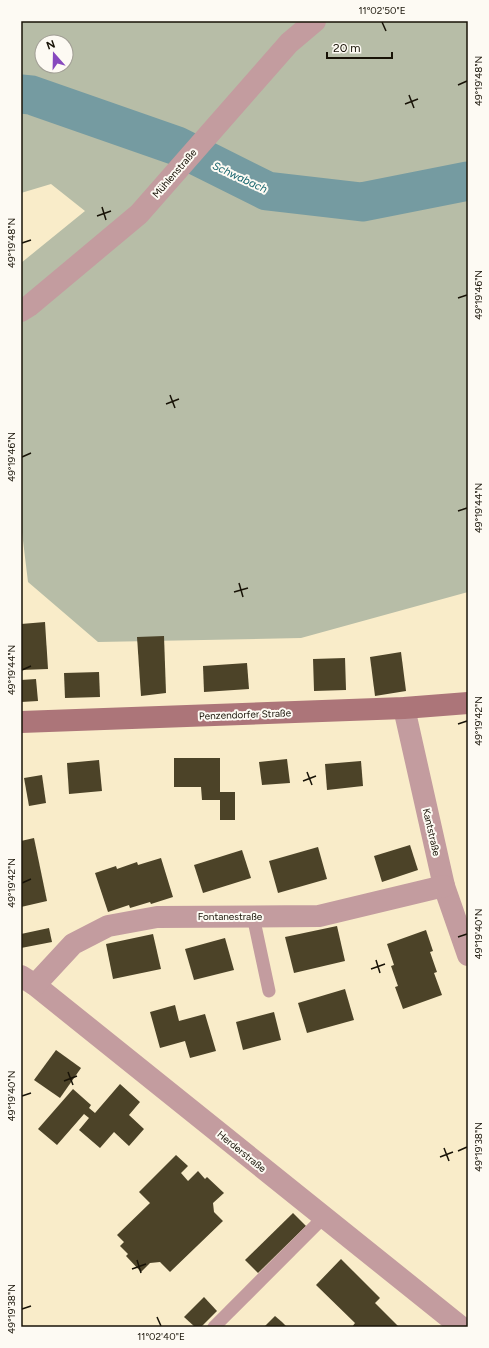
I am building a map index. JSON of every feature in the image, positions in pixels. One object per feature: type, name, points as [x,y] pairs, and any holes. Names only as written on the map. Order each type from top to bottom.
[{"type":"main road","name":"Penzendorfer Straße","points":[[21,722],[404,708],[468,703]]},
{"type":"street","name":"Mühlenstraße","points":[[21,311],[29,306],[139,214],[289,43],[315,21]]},
{"type":"street","name":"Kantstraße","points":[[404,708],[444,886],[468,955]]},
{"type":"street","name":"Fontanestraße","points":[[28,981],[73,944],[108,926],[157,916],[319,916],[444,886]]},
{"type":"street","name":"Herderstraße","points":[[28,981],[461,1327]]},
{"type":"lane","points":[[253,916],[269,991]]},
{"type":"lane","points":[[214,1327],[324,1217]]},
{"type":"green space","points":[[21,21],[468,21],[468,592],[301,638],[98,642],[28,582],[21,524],[21,263],[85,211],[51,184],[21,193]]},
{"type":"building","points":[[45,622],[48,669],[21,670],[21,624]]},
{"type":"building","points":[[164,636],[166,693],[141,696],[137,637]]},
{"type":"building","points":[[401,652],[406,691],[375,696],[370,657]]},
{"type":"building","points":[[345,658],[346,690],[314,691],[313,659]]},
{"type":"building","points":[[247,663],[249,689],[204,692],[203,666]]},
{"type":"building","points":[[99,672],[100,697],[65,698],[64,673]]},
{"type":"building","points":[[36,679],[38,701],[21,702],[21,680]]},
{"type":"building","points":[[174,758],[220,758],[220,792],[235,792],[235,820],[220,820],[220,800],[202,800],[201,787],[174,787]]},
{"type":"building","points":[[287,759],[290,783],[262,785],[259,762]]},
{"type":"building","points":[[99,760],[102,791],[69,794],[67,763]]},
{"type":"building","points":[[361,761],[363,786],[327,790],[325,764]]},
{"type":"building","points":[[42,775],[46,803],[29,806],[24,778]]},
{"type":"building","points":[[34,838],[47,901],[21,907],[21,841]]},
{"type":"building","points":[[410,845],[418,870],[382,882],[374,856]]},
{"type":"building","points":[[318,847],[327,879],[278,893],[269,861]]},
{"type":"building","points":[[242,850],[251,878],[203,893],[194,865]]},
{"type":"building","points":[[161,858],[173,897],[151,904],[150,902],[130,908],[129,905],[108,912],[95,873],[116,866],[117,869],[137,862],[138,865]]},
{"type":"building","points":[[337,926],[345,961],[294,973],[285,937]]},
{"type":"building","points":[[49,928],[52,942],[21,948],[21,934]]},
{"type":"building","points":[[426,930],[433,951],[430,952],[437,972],[434,973],[442,995],[403,1009],[395,987],[398,986],[391,966],[394,965],[387,944]]},
{"type":"building","points":[[153,934],[161,969],[113,979],[106,944]]},
{"type":"building","points":[[225,938],[234,970],[194,980],[185,949]]},
{"type":"building","points":[[345,989],[354,1020],[307,1033],[298,1003]]},
{"type":"building","points":[[175,1005],[179,1021],[205,1014],[216,1051],[190,1058],[185,1041],[160,1048],[150,1012]]},
{"type":"building","points":[[274,1012],[281,1040],[243,1050],[236,1022]]},
{"type":"building","points":[[56,1050],[81,1068],[60,1098],[34,1080]]},
{"type":"building","points":[[120,1084],[140,1102],[129,1115],[144,1129],[129,1146],[114,1132],[100,1148],[79,1130],[89,1118],[84,1114],[57,1145],[38,1129],[73,1089],[91,1105],[89,1108],[95,1113]]},
{"type":"building","points":[[176,1155],[188,1166],[181,1173],[188,1181],[198,1171],[205,1179],[207,1177],[224,1193],[213,1203],[214,1212],[223,1221],[170,1272],[160,1262],[150,1263],[141,1272],[126,1256],[128,1254],[120,1246],[124,1242],[117,1235],[150,1203],[139,1192]]},
{"type":"building","points":[[293,1213],[306,1226],[258,1273],[245,1260]]},
{"type":"building","points":[[341,1259],[380,1298],[375,1303],[399,1327],[352,1327],[355,1323],[316,1285]]},
{"type":"building","points":[[204,1297],[217,1311],[201,1327],[195,1327],[184,1317]]},
{"type":"building","points":[[275,1316],[282,1322],[287,1327],[264,1327]]},
{"type":"waterway","name":"Schwabach","points":[[21,94],[31,95],[177,146],[267,191],[362,202],[468,181]]}]
